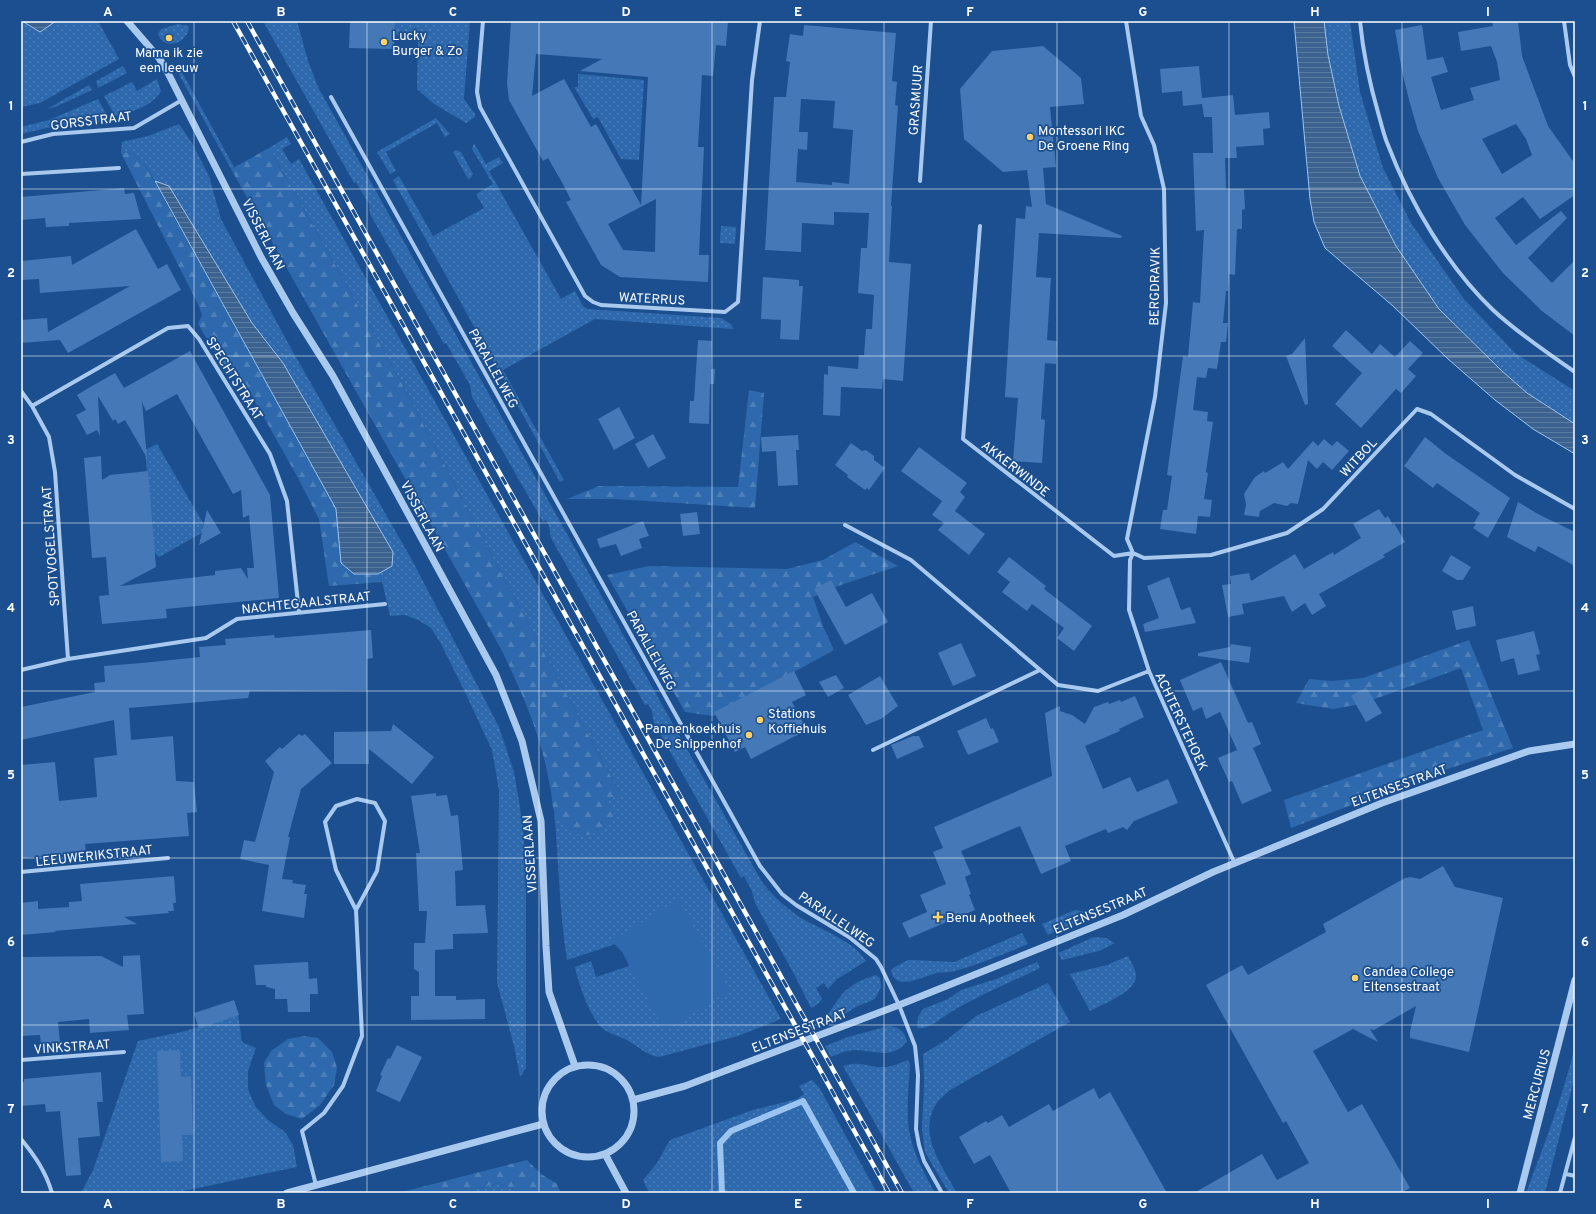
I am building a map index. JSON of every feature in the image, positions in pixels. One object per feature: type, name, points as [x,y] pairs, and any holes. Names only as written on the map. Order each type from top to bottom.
[{"type":"street","name":"VISSERLAAN","points":[[127,21],[159,58],[182,100],[261,257],[293,313],[333,376],[496,676],[522,741],[541,821],[549,992],[575,1066]]},
{"type":"street","name":"WATERRUS","points":[[483,21],[477,92],[480,107],[585,296],[592,302],[601,305],[725,312],[738,302],[752,80],[760,21]]},
{"type":"street","name":"GRASMUUR","points":[[920,181],[931,21]]},
{"type":"street","name":"BERGDRAVIK","points":[[1126,21],[1141,116],[1154,145],[1164,189],[1166,303],[1155,397],[1128,539],[1133,553]]},
{"type":"street","points":[[1360,21],[1370,82],[1387,144],[1406,186],[1426,222],[1453,265],[1493,310],[1575,372]]},
{"type":"street","points":[[1564,21],[1570,65],[1575,77]]},
{"type":"street","name":"PARALLELWEG","points":[[331,97],[760,866],[782,894],[796,905],[849,937],[876,959],[898,1005],[914,1046],[918,1075],[916,1129],[918,1145],[924,1161],[942,1193]]},
{"type":"street","name":"GORSSTRAAT","points":[[21,142],[53,134],[134,128],[182,100]]},
{"type":"street","points":[[21,174],[119,168]]},
{"type":"street","name":"AKKERWINDE","points":[[980,226],[963,439],[1114,556],[1133,553]]},
{"type":"street","name":"SPECHTSTRAAT","points":[[32,406],[168,328],[188,326],[199,339],[270,454],[287,501],[299,612]]},
{"type":"street","name":"SPOTVOGELSTRAAT","points":[[21,391],[32,406],[49,437],[55,472],[68,659]]},
{"type":"street","name":"WITBOL","points":[[1133,553],[1144,558],[1211,555],[1287,533],[1323,509],[1417,409],[1431,414],[1515,475],[1575,509]]},
{"type":"street","name":"ACHTERSTEHOEK","points":[[846,525],[911,560],[1058,685],[1098,691],[1149,671],[1235,864]]},
{"type":"street","points":[[1133,553],[1130,560],[1129,610],[1149,671]]},
{"type":"street","name":"NACHTEGAALSTRAAT","points":[[68,659],[206,638],[237,619],[385,604]]},
{"type":"street","points":[[21,670],[68,659]]},
{"type":"street","points":[[872,750],[1040,670]]},
{"type":"street","name":"ELTENSESTRAAT","points":[[633,1100],[685,1086],[898,1005],[1123,914],[1213,872],[1382,803],[1529,751],[1575,744]]},
{"type":"street","points":[[316,1185],[302,1130],[324,1113],[343,1086],[362,1036],[356,910],[336,870],[325,822],[336,806],[357,799],[375,803],[386,821],[377,871],[356,910]]},
{"type":"street","name":"LEEUWERIKSTRAAT","points":[[21,872],[168,858]]},
{"type":"street","name":"MERCURIUS","points":[[1520,1193],[1575,980]]},
{"type":"street","name":"VINKSTRAAT","points":[[21,1060],[124,1052]]},
{"type":"street","points":[[594,1064],[611,1071],[625,1083],[633,1100],[634,1118],[628,1135],[616,1148],[600,1156],[582,1157],[565,1152],[551,1140],[543,1124],[541,1106],[547,1088],[559,1074],[575,1066],[594,1064]]},
{"type":"street","points":[[287,1193],[543,1124]]},
{"type":"street","points":[[1560,1193],[1575,1137]]},
{"type":"street","points":[[21,1139],[35,1156],[48,1178],[52,1193]]},
{"type":"street","points":[[605,1154],[626,1193]]},
{"type":"street","points":[[1566,1174],[1575,1176]]},
{"type":"green space","points":[[21,21],[40,32],[56,21],[98,21],[119,59],[40,103],[21,107]]},
{"type":"green space","points":[[263,21],[297,21],[308,61],[319,89],[762,882],[786,907],[803,919],[846,942],[861,954],[866,961],[837,979],[828,989],[824,983],[816,988],[822,999],[818,1004],[811,1008],[755,903],[752,891],[744,876],[741,878],[654,723],[652,711],[648,704],[645,705],[551,538],[549,526],[546,520],[543,522],[472,397],[470,385],[446,343],[444,344],[370,214],[369,204],[356,182],[354,183]]},
{"type":"green space","points":[[395,21],[470,21],[464,99],[475,114],[475,117],[466,123],[434,104],[417,89],[418,36],[394,35]]},
{"type":"green space","points":[[1324,21],[1350,21],[1360,92],[1383,168],[1411,223],[1464,299],[1515,353],[1575,391],[1575,424],[1527,393],[1502,371],[1439,309],[1396,246],[1360,176],[1339,106],[1328,55]]},
{"type":"green space","points":[[178,24],[189,26],[188,32],[181,41],[170,44],[161,40],[158,34],[161,29]]},
{"type":"green space","points":[[123,66],[127,73],[98,88],[96,81]]},
{"type":"green space","points":[[179,67],[234,167],[231,169],[176,69]]},
{"type":"green space","points":[[578,74],[644,80],[639,160],[621,159],[598,117],[593,119],[574,87],[578,87]]},
{"type":"green space","points":[[157,79],[161,91],[157,97],[141,108],[115,116],[104,96],[132,82],[137,91]]},
{"type":"green space","points":[[89,85],[92,90],[55,107],[47,109]]},
{"type":"green space","points":[[98,99],[110,121],[47,128],[21,134],[21,127],[49,120]]},
{"type":"green space","points":[[436,118],[450,134],[445,137],[437,123],[386,152],[396,171],[390,174],[377,152]]},
{"type":"green space","points":[[179,124],[192,143],[209,176],[221,219],[293,352],[412,560],[499,727],[514,772],[524,839],[526,893],[526,1068],[520,1077],[514,1046],[497,983],[499,791],[492,750],[440,642],[431,628],[418,620],[405,615],[390,616],[380,573],[392,566],[283,363],[252,323],[169,186],[155,181],[144,163],[130,152],[121,153],[122,142],[148,136]]},
{"type":"green space","points":[[287,137],[291,144],[282,149],[291,164],[299,159],[781,1019],[738,1036],[659,1057],[648,1053],[627,1040],[605,1030],[593,1016],[579,982],[575,967],[591,961],[596,977],[629,966],[622,942],[567,960],[562,923],[554,811],[570,830],[579,834],[607,801],[620,793],[495,562],[401,382],[269,148]]},
{"type":"green space","points":[[474,143],[486,164],[499,157],[503,163],[489,171],[561,299],[575,291],[583,306],[588,309],[721,318],[731,324],[733,329],[595,319],[503,370],[564,480],[560,482],[393,180],[399,176],[433,236],[484,208],[476,194],[493,184],[472,149]]},
{"type":"green space","points":[[269,148],[401,382],[495,562],[620,793],[607,801],[616,817],[600,831],[584,835],[576,833],[569,829],[555,813],[545,762],[536,733],[520,690],[501,649],[231,169]]},
{"type":"green space","points":[[456,150],[461,152],[473,174],[471,178],[468,179],[453,152]]},
{"type":"green space","points":[[130,152],[144,163],[336,509],[341,563],[378,574],[380,573],[382,582],[329,586],[319,519],[298,478],[244,382],[228,374],[198,324],[202,315],[198,304],[121,153]]},
{"type":"green space","points":[[721,226],[736,227],[735,244],[720,243]]},
{"type":"green space","points":[[749,390],[764,393],[755,508],[615,499],[567,499],[599,486],[738,487]]},
{"type":"green space","points":[[157,444],[207,530],[159,557],[154,552],[145,450]]},
{"type":"green space","points":[[855,542],[898,566],[838,586],[813,597],[823,626],[834,650],[714,716],[685,712],[607,575],[649,566],[787,569],[823,560]]},
{"type":"green space","points":[[1469,640],[1513,748],[1438,772],[1291,828],[1284,800],[1483,730],[1461,668],[1361,704],[1333,709],[1296,703],[1309,679],[1332,681],[1363,678]]},
{"type":"green space","points":[[678,899],[730,990],[665,1031],[622,952],[612,941]]},
{"type":"green space","points":[[1075,910],[1092,913],[1092,915],[1089,918],[1048,935],[1042,924]]},
{"type":"green space","points":[[1022,933],[1028,944],[983,962],[955,971],[936,973],[904,982],[898,981],[893,977],[891,970],[908,960],[954,962]]},
{"type":"green space","points":[[1094,937],[1106,938],[1115,943],[1099,951],[1062,960],[1058,953]]},
{"type":"green space","points":[[1128,956],[1135,971],[1135,982],[1118,997],[1090,1011],[1070,974],[1107,965]]},
{"type":"green space","points":[[1037,962],[1040,968],[970,1001],[925,1028],[917,1028],[918,1017],[923,1009],[948,999],[961,990],[996,979]]},
{"type":"green space","points":[[876,975],[880,978],[881,987],[875,999],[856,1007],[825,1026],[822,1021],[846,990]]},
{"type":"green space","points":[[1048,983],[1070,1022],[950,1090],[935,1106],[930,1117],[929,1129],[934,1151],[957,1193],[949,1193],[926,1154],[924,1146],[922,1128],[924,1082],[923,1054],[948,1039],[976,1016]]},
{"type":"green space","points":[[238,1013],[242,1042],[256,1048],[248,1071],[248,1089],[255,1106],[268,1120],[285,1132],[293,1145],[297,1167],[174,1193],[81,1193],[93,1170],[138,1041],[186,1031]]},
{"type":"green space","points":[[886,1026],[900,1029],[907,1041],[895,1051],[889,1053],[852,1050],[842,1052],[831,1057],[825,1046],[848,1037]]},
{"type":"green space","points":[[305,1036],[318,1038],[332,1052],[337,1068],[334,1085],[320,1105],[302,1119],[286,1114],[274,1105],[266,1085],[264,1063],[271,1051],[288,1039]]},
{"type":"green space","points":[[1575,1046],[1575,1076],[1545,1193],[1526,1193],[1559,1102]]},
{"type":"green space","points":[[908,1060],[910,1064],[908,1106],[909,1130],[916,1155],[935,1193],[914,1193],[843,1066],[860,1064],[887,1067]]},
{"type":"green space","points":[[812,1080],[819,1087],[877,1193],[649,1193],[643,1180],[657,1163],[670,1140],[753,1110],[797,1099],[804,1094],[799,1086]]},
{"type":"green space","points":[[527,1160],[541,1174],[556,1183],[561,1193],[514,1193],[512,1189],[498,1183],[463,1193],[398,1193]]},
{"type":"green space","points":[[498,1183],[512,1189],[514,1193],[463,1193]]},
{"type":"shaded area","points":[[22,21],[56,21],[40,32]]},
{"type":"shaded area","points":[[1294,21],[1324,21],[1328,55],[1339,106],[1360,176],[1396,246],[1439,309],[1502,371],[1527,393],[1575,424],[1575,454],[1533,429],[1495,400],[1448,359],[1393,306],[1325,248],[1314,222],[1310,199]]},
{"type":"shaded area","points":[[155,181],[169,186],[252,323],[283,363],[393,552],[392,566],[378,574],[354,574],[341,563],[336,509]]},
{"type":"building","points":[[350,21],[395,21],[394,49],[349,48]]},
{"type":"building","points":[[511,21],[728,21],[726,46],[716,45],[713,76],[702,75],[698,147],[704,147],[699,255],[709,255],[708,282],[620,277],[601,265],[566,202],[571,200],[564,186],[548,158],[543,161],[509,100],[507,83]],"holes":[[[536,54],[602,59],[580,71],[648,77],[641,205],[596,124],[591,127],[564,79],[532,96]],[[656,199],[655,252],[623,250],[608,224]]]},
{"type":"building","points":[[1492,21],[1518,21],[1522,56],[1548,126],[1575,164],[1575,195],[1540,219],[1523,197],[1495,218],[1516,245],[1561,211],[1567,218],[1528,258],[1552,283],[1575,260],[1575,336],[1542,311],[1503,273],[1465,225],[1438,178],[1418,131],[1409,100],[1395,30],[1422,25],[1427,60],[1443,57],[1448,72],[1431,77],[1441,110],[1474,100],[1470,88],[1500,80],[1497,62],[1491,46],[1461,51],[1458,32],[1493,26]],"holes":[[[1516,124],[1526,139],[1532,155],[1502,174],[1482,139]]]},
{"type":"building","points":[[804,25],[896,33],[892,81],[897,82],[895,105],[898,106],[891,206],[889,262],[911,264],[903,381],[883,379],[882,389],[841,387],[840,416],[823,415],[824,374],[828,375],[828,366],[858,369],[859,355],[864,355],[866,329],[872,329],[874,295],[858,293],[861,248],[867,248],[869,213],[834,212],[834,225],[802,223],[801,252],[765,250],[774,97],[786,97],[790,62],[786,61],[790,34],[803,36]],"holes":[[[801,99],[835,101],[833,128],[853,130],[849,184],[832,182],[832,185],[796,182],[798,149],[807,150],[808,132],[799,132]]]},
{"type":"building","points":[[1043,46],[1081,78],[1084,104],[1050,107],[1056,167],[1043,168],[1046,204],[1122,236],[1121,238],[1039,233],[1036,277],[1051,278],[1047,340],[1057,341],[1056,364],[1045,363],[1041,419],[1045,420],[1042,463],[1013,461],[1018,398],[1005,397],[1016,218],[1025,219],[1026,206],[1032,207],[1027,170],[1003,172],[964,139],[960,89],[992,51]]},
{"type":"building","points":[[1199,66],[1202,98],[1233,95],[1235,115],[1269,112],[1270,128],[1263,129],[1264,145],[1236,147],[1237,158],[1225,158],[1226,189],[1244,189],[1245,209],[1242,210],[1242,229],[1237,229],[1235,275],[1229,274],[1228,291],[1226,291],[1223,323],[1228,323],[1226,342],[1221,342],[1217,369],[1208,368],[1206,378],[1197,377],[1193,410],[1208,412],[1207,421],[1213,422],[1204,499],[1212,500],[1210,517],[1198,516],[1196,534],[1160,529],[1163,510],[1167,510],[1172,476],[1167,475],[1183,356],[1188,357],[1193,302],[1200,303],[1204,230],[1196,231],[1193,153],[1213,153],[1212,117],[1204,117],[1202,104],[1183,106],[1182,91],[1162,93],[1160,69]]},
{"type":"building","points":[[124,188],[125,194],[134,193],[141,219],[69,223],[69,226],[46,227],[45,218],[21,220],[21,197]]},
{"type":"building","points":[[136,229],[158,269],[167,264],[181,290],[68,353],[60,340],[21,343],[21,320],[47,318],[48,332],[130,286],[40,293],[39,279],[21,280],[21,261],[71,256],[72,265]]},
{"type":"building","points":[[763,277],[799,280],[799,286],[803,286],[799,340],[780,339],[781,320],[761,319]]},
{"type":"building","points":[[1346,330],[1372,354],[1380,344],[1395,357],[1410,341],[1423,353],[1408,369],[1416,376],[1401,393],[1396,389],[1361,428],[1335,404],[1362,373],[1332,346]]},
{"type":"building","points":[[1305,338],[1308,404],[1305,405],[1286,356],[1292,354]]},
{"type":"building","points":[[698,340],[712,341],[711,369],[715,369],[714,384],[710,384],[709,424],[689,423],[690,401],[694,401]]},
{"type":"building","points":[[190,351],[270,495],[279,598],[166,609],[167,618],[102,624],[99,596],[109,595],[106,557],[92,558],[84,458],[101,456],[102,480],[110,475],[148,471],[156,567],[120,586],[215,575],[215,571],[241,568],[248,579],[247,568],[254,568],[249,515],[243,518],[241,490],[233,494],[177,394],[146,411],[142,402],[147,458],[125,420],[118,424],[115,419],[113,421],[98,396],[100,436],[97,430],[87,435],[76,415],[86,410],[77,395],[115,373],[124,388]]},
{"type":"building","points":[[619,407],[635,438],[614,450],[598,419]]},
{"type":"building","points":[[653,434],[666,458],[648,468],[635,444]]},
{"type":"building","points":[[798,435],[799,450],[796,450],[798,485],[778,486],[776,451],[762,452],[761,437]]},
{"type":"building","points":[[1425,437],[1446,454],[1510,498],[1488,538],[1473,528],[1476,524],[1474,523],[1480,513],[1437,483],[1433,488],[1404,466]]},
{"type":"building","points":[[1324,439],[1332,446],[1337,441],[1349,451],[1332,470],[1323,462],[1317,469],[1308,460],[1298,504],[1291,503],[1287,506],[1274,503],[1260,511],[1259,517],[1244,515],[1246,505],[1244,494],[1255,477],[1283,462],[1288,469],[1313,441],[1318,446]]},
{"type":"building","points":[[851,443],[862,451],[866,450],[874,456],[874,460],[885,468],[869,490],[867,488],[865,490],[847,477],[848,475],[835,465]]},
{"type":"building","points":[[919,447],[967,483],[960,492],[965,497],[955,511],[985,534],[969,555],[938,530],[944,523],[932,515],[942,501],[901,471]]},
{"type":"building","points":[[1518,502],[1538,514],[1575,532],[1575,566],[1538,546],[1535,552],[1507,537]]},
{"type":"building","points":[[1379,509],[1385,518],[1388,516],[1393,525],[1394,523],[1405,542],[1383,555],[1385,557],[1319,594],[1326,606],[1312,615],[1305,603],[1292,612],[1284,596],[1242,604],[1244,614],[1228,617],[1222,585],[1231,584],[1230,576],[1249,573],[1251,581],[1295,554],[1304,569],[1333,552],[1334,555],[1361,538],[1353,524]]},
{"type":"building","points":[[207,510],[221,533],[199,545]]},
{"type":"building","points":[[697,512],[700,534],[683,536],[680,514]]},
{"type":"building","points":[[643,521],[649,536],[639,539],[642,548],[621,556],[616,544],[600,548],[597,539]]},
{"type":"building","points":[[1451,555],[1471,567],[1463,580],[1457,580],[1442,571]]},
{"type":"building","points":[[1009,557],[1046,586],[1044,589],[1092,626],[1074,651],[1057,638],[1064,628],[1032,604],[1027,611],[1002,592],[1010,582],[997,572]]},
{"type":"building","points":[[1169,577],[1181,610],[1190,607],[1196,623],[1145,632],[1143,624],[1159,618],[1147,586]]},
{"type":"building","points":[[831,580],[846,607],[872,593],[888,622],[845,645],[814,589]]},
{"type":"building","points":[[1473,606],[1476,626],[1456,630],[1452,611]]},
{"type":"building","points":[[371,630],[373,658],[367,659],[367,690],[250,691],[248,698],[129,708],[131,740],[173,736],[176,781],[194,782],[197,812],[187,813],[189,836],[85,844],[86,853],[21,858],[21,765],[55,762],[59,801],[97,797],[94,758],[117,755],[114,720],[21,740],[21,707],[95,692],[94,683],[105,682],[104,666],[200,657],[199,647],[226,645],[225,639],[274,635],[275,638]]},
{"type":"building","points":[[1534,631],[1540,654],[1536,655],[1540,670],[1518,675],[1514,658],[1501,662],[1496,640]]},
{"type":"building","points":[[961,643],[976,676],[953,686],[938,653]]},
{"type":"building","points":[[1231,644],[1251,647],[1249,663],[1198,656],[1198,653],[1230,647]]},
{"type":"building","points":[[1221,662],[1248,723],[1252,722],[1261,744],[1253,748],[1272,791],[1242,804],[1232,781],[1229,782],[1218,758],[1237,750],[1220,712],[1206,719],[1202,707],[1193,711],[1180,680]]},
{"type":"building","name":"Stations Koffiehuis","points":[[794,671],[806,695],[792,702],[807,730],[751,759],[745,747],[735,752],[714,712]]},
{"type":"building","points":[[836,675],[844,688],[828,697],[819,682]]},
{"type":"building","points":[[880,676],[898,706],[881,719],[866,725],[848,695]]},
{"type":"building","points":[[1366,687],[1382,713],[1366,722],[1351,696]]},
{"type":"building","points":[[1135,696],[1144,717],[1119,729],[1120,731],[1085,746],[1103,789],[1130,777],[1137,792],[1168,779],[1178,803],[1134,821],[1127,830],[1123,827],[1108,833],[1106,829],[1065,846],[1071,861],[1041,874],[1020,826],[961,851],[971,874],[965,877],[971,894],[969,895],[975,910],[909,938],[902,923],[927,912],[920,895],[946,884],[933,852],[943,848],[934,827],[1052,776],[1045,713],[1060,706],[1060,711],[1072,715],[1085,724],[1094,707],[1108,702],[1109,704],[1120,700],[1121,702]]},
{"type":"building","points":[[986,718],[991,729],[993,728],[999,742],[968,755],[957,731]]},
{"type":"building","points":[[393,724],[434,757],[412,784],[369,749],[369,764],[334,764],[334,732],[391,731]]},
{"type":"building","points":[[299,734],[302,736],[305,734],[332,763],[301,789],[288,837],[290,837],[282,879],[293,880],[292,883],[306,885],[304,894],[307,894],[304,918],[262,911],[269,865],[240,859],[244,840],[255,842],[274,772],[265,761],[280,747],[282,749]]},
{"type":"building","points":[[913,736],[919,736],[924,747],[897,759],[891,745]]},
{"type":"building","points":[[436,793],[436,796],[447,795],[451,816],[458,815],[463,870],[455,871],[456,906],[485,905],[488,933],[453,934],[453,949],[435,950],[435,996],[456,996],[456,1000],[485,999],[485,1019],[411,1020],[411,996],[419,996],[419,972],[414,969],[414,943],[425,943],[427,911],[419,911],[416,853],[420,853],[411,796]]},
{"type":"building","points":[[1443,866],[1455,887],[1503,898],[1469,1052],[1410,1038],[1416,1006],[1374,1030],[1370,1029],[1378,1042],[1353,1029],[1313,1051],[1348,1112],[1362,1104],[1410,1188],[1401,1193],[1194,1193],[1262,1154],[1277,1180],[1309,1163],[1286,1121],[1283,1123],[1206,985],[1242,965],[1248,975],[1326,932],[1323,924],[1405,878],[1410,877],[1420,879]]},
{"type":"building","points":[[174,876],[176,903],[173,903],[174,911],[168,911],[169,913],[124,917],[137,924],[21,935],[21,903],[38,901],[38,909],[69,907],[69,902],[82,901],[80,884]]},
{"type":"building","points":[[140,955],[144,1014],[127,1015],[129,1030],[90,1033],[89,1019],[58,1022],[60,1042],[41,1044],[40,1035],[21,1036],[21,957],[101,956],[123,967],[123,956]]},
{"type":"building","points":[[308,962],[309,979],[317,978],[318,994],[310,994],[310,1012],[288,1012],[287,999],[275,999],[275,989],[266,987],[266,985],[256,985],[254,965]]},
{"type":"building","points":[[234,1000],[239,1015],[199,1029],[194,1013]]},
{"type":"building","points":[[397,1045],[422,1057],[400,1102],[376,1091],[382,1076],[380,1075],[388,1058],[390,1059]]},
{"type":"building","points":[[180,1050],[181,1077],[191,1076],[193,1135],[182,1135],[183,1161],[161,1162],[157,1051]]},
{"type":"building","points":[[101,1072],[103,1102],[97,1102],[100,1136],[78,1138],[81,1175],[66,1176],[60,1111],[46,1112],[45,1104],[21,1106],[21,1082],[24,1082],[24,1079]]},
{"type":"building","points":[[1094,1088],[1099,1099],[1110,1092],[1167,1193],[1011,1193],[990,1155],[974,1164],[959,1137],[986,1121],[988,1123],[1002,1115],[1009,1127],[1049,1104],[1053,1111]]},
{"type":"waterway","points":[[722,1193],[720,1143],[731,1131],[803,1101],[854,1193]]},
{"type":"railway","points":[[233,21],[889,1193]]},
{"type":"railway","points":[[247,21],[902,1193]]},
{"type":"place","name":"Mama ik zie een leeuw","points":[[169,38]]},
{"type":"place","name":"Lucky Burger & Zo","points":[[384,42]]},
{"type":"place","name":"Montessori IKC De Groene Ring","points":[[1030,137]]},
{"type":"place","name":"Stations Koffiehuis","points":[[760,720]]},
{"type":"place","name":"Pannenkoekhuis De Snippenhof","points":[[749,735]]},
{"type":"place","name":"Benu Apotheek","points":[[938,917]]},
{"type":"place","name":"Candea College Eltensestraat","points":[[1355,978]]}]
